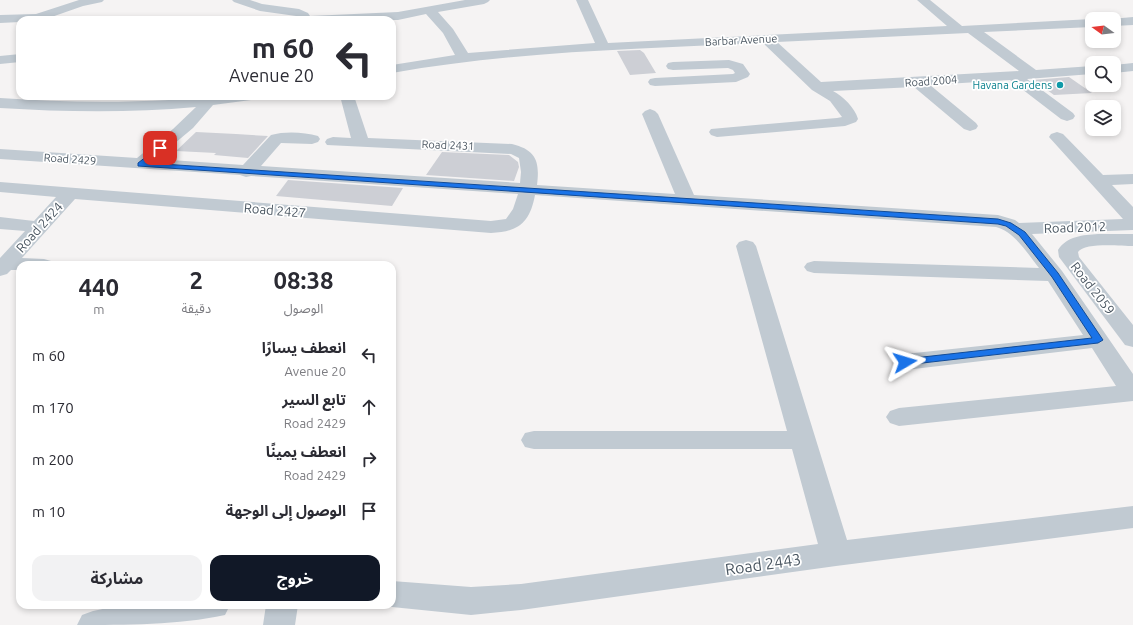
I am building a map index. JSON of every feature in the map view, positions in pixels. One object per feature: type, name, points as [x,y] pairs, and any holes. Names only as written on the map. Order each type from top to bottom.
[{"type":"street","points":[[43,16],[76,5],[98,0]]},
{"type":"street","points":[[396,16],[484,0]]},
{"type":"street","points":[[582,0],[603,48]]},
{"type":"street","points":[[923,0],[965,30],[1033,74]]},
{"type":"street","points":[[244,2],[258,10],[263,16]]},
{"type":"street","points":[[244,2],[265,8],[299,13],[304,16]]},
{"type":"street","points":[[429,11],[449,32],[463,57]]},
{"type":"street","points":[[0,19],[16,18]]},
{"type":"street","points":[[1121,22],[1133,21]]},
{"type":"street","name":"Barbar Avenue","points":[[396,68],[463,57],[766,39],[1085,23]]},
{"type":"street","points":[[717,132],[839,123],[850,119],[849,114],[835,98],[817,87],[766,39]]},
{"type":"street","points":[[656,45],[684,81]]},
{"type":"street","points":[[655,82],[684,81],[713,83],[736,78],[741,76],[743,73],[738,67],[729,64],[673,66]]},
{"type":"street","points":[[1121,68],[1133,67]]},
{"type":"street","name":"Road 2004","points":[[817,87],[1085,70]]},
{"type":"street","points":[[1014,76],[1068,116]]},
{"type":"street","points":[[917,82],[970,126]]},
{"type":"street","points":[[0,103],[165,106],[204,100]]},
{"type":"street","points":[[140,164],[169,141],[210,100]]},
{"type":"street","points":[[348,100],[361,143]]},
{"type":"street","points":[[650,114],[686,200]]},
{"type":"street","points":[[742,114],[754,129]]},
{"type":"street","points":[[1057,137],[1133,218]]},
{"type":"street","points":[[246,172],[277,138],[312,139]]},
{"type":"street","name":"Road 2431","points":[[333,142],[512,149],[518,151],[528,160],[529,190]]},
{"type":"street","name":"Road 2429","points":[[0,154],[246,172],[988,220],[1008,224],[1017,229]]},
{"type":"street","points":[[1098,181],[1133,179]]},
{"type":"street","name":"Road 2427","points":[[0,187],[491,227],[510,224],[518,218],[529,190]]},
{"type":"street","name":"Road 2424","points":[[4,264],[70,193]]},
{"type":"street","points":[[0,223],[39,227]]},
{"type":"street","name":"Road 2012","points":[[1017,229],[1133,224]]},
{"type":"street","points":[[899,417],[1133,393],[1055,275],[1017,229]]},
{"type":"street","name":"Road 2059","points":[[1133,240],[1084,241],[1072,245],[1068,253],[1069,258],[1133,340]]},
{"type":"street","points":[[746,246],[836,554]]},
{"type":"street","points":[[4,264],[16,264]]},
{"type":"street","points":[[814,266],[1055,275]]},
{"type":"street","points":[[905,362],[1098,340]]},
{"type":"street","points":[[534,440],[802,440]]},
{"type":"street","name":"Road 2443","points":[[396,594],[447,600],[502,599],[836,554],[1133,517]]},
{"type":"street","points":[[93,625],[127,618],[187,609]]},
{"type":"street","points":[[279,625],[281,609]]},
{"type":"building","points":[[640,50],[644,53],[656,73],[630,75],[617,51]]},
{"type":"building","name":"Havana Gardens","points":[[1069,77],[1085,88],[1085,92],[1092,93],[1054,95],[1033,80]]},
{"type":"building","points":[[196,132],[268,136],[248,158],[214,155],[216,153],[176,151]]},
{"type":"building","points":[[442,152],[509,155],[518,162],[519,167],[514,181],[426,175]]},
{"type":"building","points":[[288,180],[403,188],[392,206],[276,196]]},
{"type":"place","name":"Havana Gardens","points":[[1060,85]]},
{"type":"route","points":[[160,148],[140,164],[988,220],[1008,224],[1022,234],[1055,275],[1098,340],[905,362]]}]
